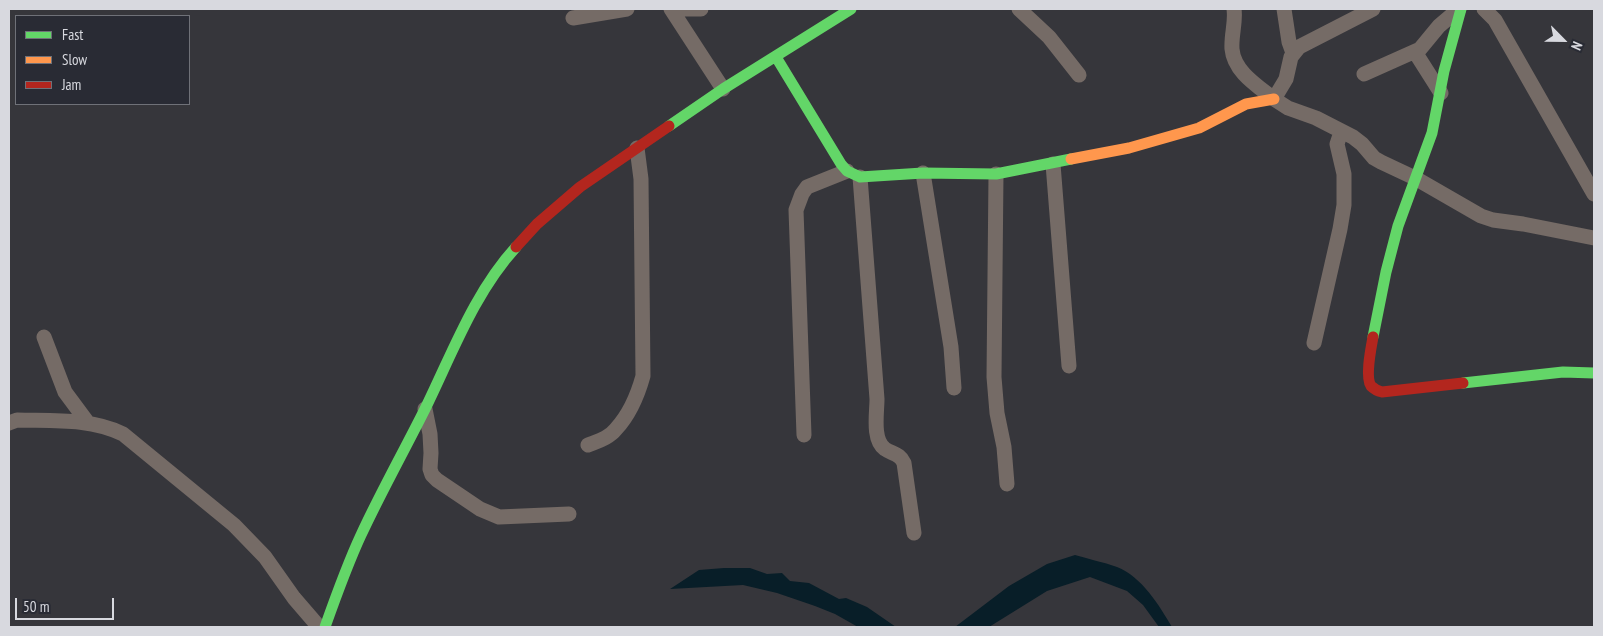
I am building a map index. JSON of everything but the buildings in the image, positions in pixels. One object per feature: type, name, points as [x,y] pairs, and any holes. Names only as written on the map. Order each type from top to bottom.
[{"type":"street","points":[[573,18],[627,9]]},
{"type":"street","points":[[672,9],[701,9]]},
{"type":"street","points":[[672,9],[723,89]]},
{"type":"street","points":[[325,627],[339,587],[361,536],[425,409],[460,334],[477,302],[513,250],[537,224],[580,187],[723,89],[776,57],[836,13],[851,9]]},
{"type":"street","points":[[1019,9],[1049,37],[1078,75]]},
{"type":"street","points":[[1234,9],[1232,49],[1235,60],[1247,77],[1280,104],[1316,118],[1353,137],[1381,162],[1416,178],[1486,218],[1594,238]]},
{"type":"street","points":[[1284,9],[1289,42],[1293,53]]},
{"type":"street","points":[[1274,99],[1286,79],[1293,53],[1299,47],[1374,9]]},
{"type":"street","points":[[1364,74],[1416,52],[1439,26],[1460,9]]},
{"type":"street","points":[[1460,9],[1430,143],[1402,214],[1382,293],[1368,375],[1372,386],[1382,392],[1563,372],[1594,372]]},
{"type":"street","points":[[1484,9],[1495,20],[1594,194]]},
{"type":"street","points":[[1416,52],[1441,93]]},
{"type":"street","points":[[776,57],[841,164],[853,174],[877,399],[878,436],[883,448],[899,455],[904,463],[914,532]]},
{"type":"street","points":[[804,435],[796,210],[807,187],[853,174],[996,174],[1053,164],[1129,148],[1199,128],[1246,104],[1274,99]]},
{"type":"street","points":[[1314,343],[1344,205],[1344,174],[1337,144],[1341,132]]},
{"type":"street","points":[[588,445],[603,439],[616,430],[639,390],[643,376],[641,179],[637,148]]},
{"type":"street","points":[[1053,164],[1069,366]]},
{"type":"street","points":[[923,173],[951,347],[954,388]]},
{"type":"street","points":[[996,174],[994,377],[1007,484]]},
{"type":"street","points":[[44,337],[65,392],[88,423]]},
{"type":"street","points":[[425,409],[431,443],[430,469],[432,475],[450,490],[480,509],[499,517],[569,514]]},
{"type":"street","points":[[11,417],[88,423],[108,427],[133,441],[176,479],[234,525],[265,557],[294,598],[319,627]]},
{"type":"water","points":[[1075,555],[1117,567],[1126,572],[1149,592],[1172,627],[1159,627],[1143,605],[1127,591],[1090,577],[1047,591],[989,627],[955,627],[1009,586],[1047,564]]},
{"type":"water","points":[[750,568],[767,574],[782,573],[790,581],[809,583],[839,599],[846,598],[867,607],[896,627],[858,627],[835,614],[815,606],[777,593],[743,585],[670,589],[699,570]]},
{"type":"traffic: fast","points":[[669,126],[723,89],[851,9]]},
{"type":"traffic: fast","points":[[1373,337],[1386,272],[1398,226],[1432,133],[1444,71],[1461,9]]},
{"type":"traffic: fast","points":[[776,57],[841,164],[847,171],[860,177],[923,173],[996,174],[1071,159]]},
{"type":"traffic: fast","points":[[325,627],[346,569],[361,535],[465,325],[488,284],[516,247]]},
{"type":"traffic: fast","points":[[1463,383],[1563,372],[1594,373]]},
{"type":"traffic: slow","points":[[1071,159],[1129,148],[1199,128],[1246,104],[1274,99]]},
{"type":"traffic: jam","points":[[516,247],[537,224],[580,187],[669,126]]},
{"type":"traffic: jam","points":[[1373,337],[1368,376],[1371,386],[1376,390],[1382,392],[1463,383]]}]
